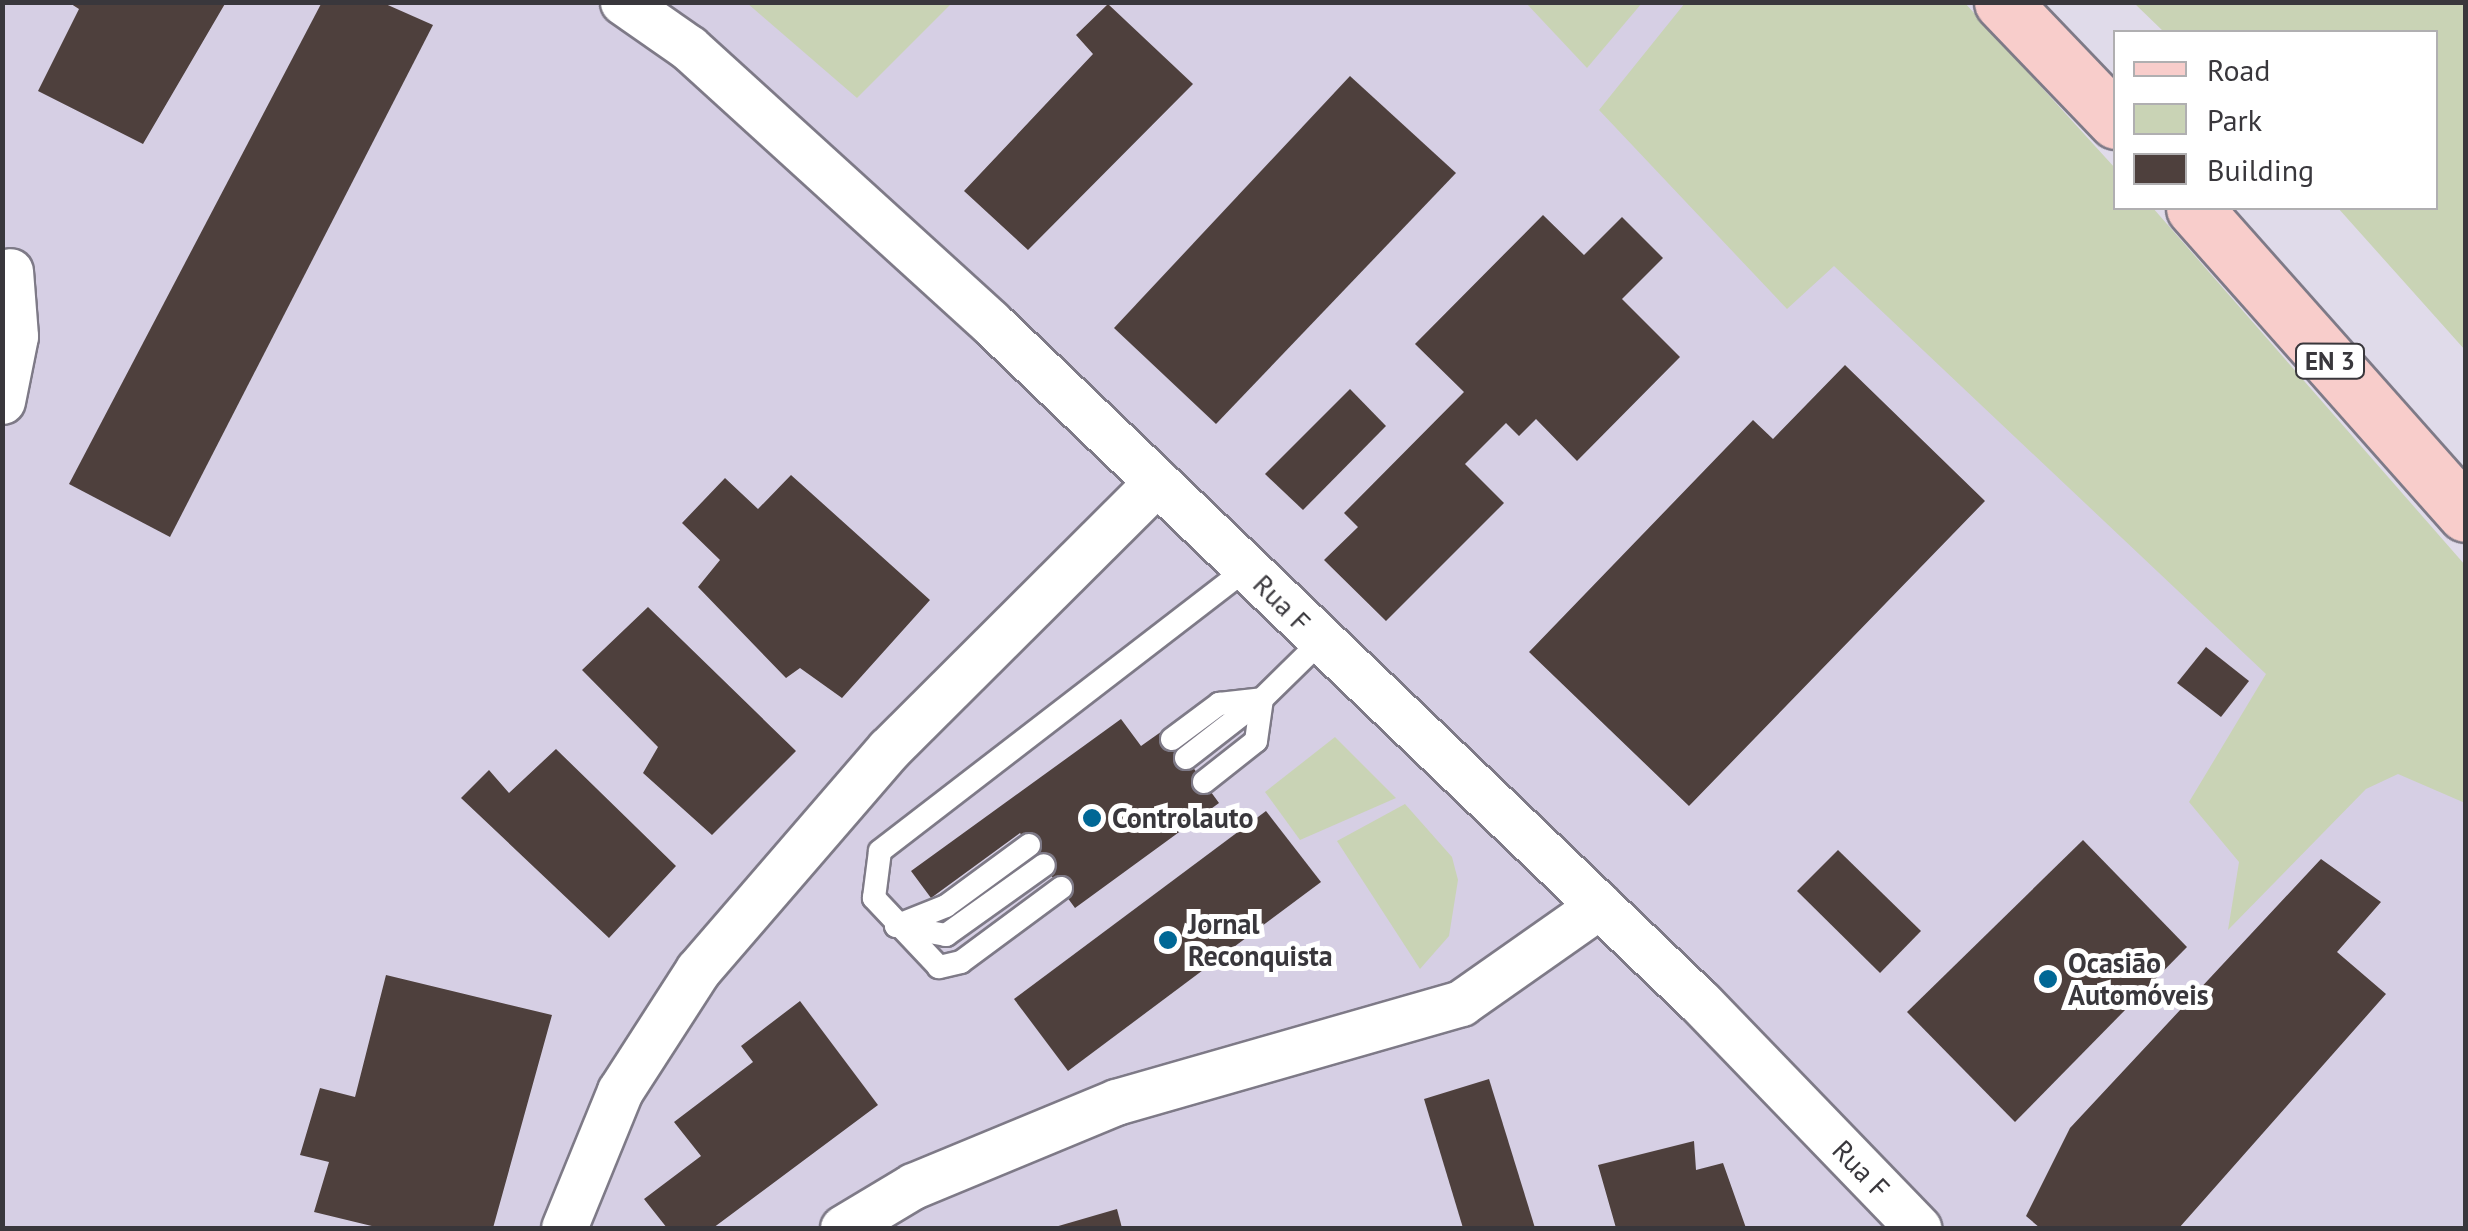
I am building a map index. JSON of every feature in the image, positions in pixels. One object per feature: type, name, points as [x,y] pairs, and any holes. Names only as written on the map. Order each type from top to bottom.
[{"type":"main road","points":[[2002,2],[2113,118]]},
{"type":"main road","name":"EN 3","points":[[2196,210],[2466,514]]},
{"type":"main road","name":"EN 3","points":[[2205,210],[2466,462]]},
{"type":"street","name":"Rua F","points":[[623,2],[688,48],[1157,482],[1599,906],[1918,1228]]},
{"type":"street","points":[[2,401],[15,336],[10,271]]},
{"type":"street","points":[[564,1228],[620,1091],[698,970],[890,749],[1157,482]]},
{"type":"street","points":[[843,1228],[913,1186],[1116,1102],[1461,1003],[1599,906]]},
{"type":"lane","points":[[1061,888],[961,962],[938,967],[874,898],[880,850],[1247,568]]},
{"type":"lane","points":[[1179,748],[1262,699],[1320,641]]},
{"type":"lane","points":[[1204,782],[1256,741],[1262,699]]},
{"type":"lane","points":[[896,926],[946,906],[1029,845]]},
{"type":"lane","points":[[896,926],[946,936],[1044,865]]},
{"type":"shaded area","points":[[2,3],[1935,3],[2113,205],[2113,210],[2118,210],[2465,568],[2465,1228],[3,1228]]},
{"type":"green space","points":[[747,3],[952,3],[857,98]]},
{"type":"green space","points":[[1526,3],[1642,3],[1587,68]]},
{"type":"green space","points":[[1685,3],[1965,3],[2113,166],[2113,210],[2155,210],[2465,565],[2465,803],[2398,774],[2366,789],[2228,930],[2239,862],[2189,802],[2266,674],[1834,266],[1787,309],[1599,110]]},
{"type":"green space","points":[[2134,3],[2465,3],[2465,350],[2340,210],[2438,210],[2438,30],[2162,30]]},
{"type":"green space","points":[[1335,737],[1396,798],[1300,840],[1265,792]]},
{"type":"green space","points":[[1405,804],[1452,857],[1458,880],[1449,936],[1420,969],[1337,841]]},
{"type":"building","points":[[68,2],[226,2],[143,144],[38,91],[79,9]]},
{"type":"building","points":[[322,2],[381,2],[433,25],[170,537],[69,484]]},
{"type":"building","points":[[1108,4],[1193,84],[1028,250],[964,191],[1093,54],[1076,35]]},
{"type":"building","points":[[1350,76],[1456,173],[1216,424],[1114,328]]},
{"type":"building","points":[[1543,215],[1584,255],[1622,217],[1663,258],[1622,299],[1680,357],[1577,461],[1536,419],[1519,436],[1506,423],[1465,464],[1504,503],[1386,621],[1324,560],[1358,527],[1344,513],[1464,392],[1415,344]]},
{"type":"building","points":[[1845,365],[1985,501],[1689,806],[1529,652],[1753,420],[1773,439]]},
{"type":"building","points":[[1350,389],[1386,426],[1303,510],[1265,474]]},
{"type":"building","points":[[791,475],[930,600],[842,698],[800,668],[786,678],[698,587],[720,560],[682,523],[725,478],[758,509]]},
{"type":"building","points":[[648,607],[796,751],[712,835],[643,773],[658,747],[582,670]]},
{"type":"building","points":[[2206,647],[2249,681],[2221,717],[2177,683]]},
{"type":"building","name":"Controlauto","points":[[1121,719],[1141,746],[1165,729],[1219,803],[1075,908],[1020,833],[931,898],[911,871]]},
{"type":"building","points":[[556,749],[676,866],[609,938],[461,798],[489,770],[509,793]]},
{"type":"building","name":"Jornal Reconquista","points":[[1266,811],[1321,882],[1068,1071],[1014,999]]},
{"type":"building","name":"Ocasião Automóveis","points":[[2083,840],[2187,947],[2015,1122],[1907,1012]]},
{"type":"building","points":[[1838,850],[1921,931],[1880,973],[1797,891]]},
{"type":"building","points":[[2321,859],[2381,902],[2337,952],[2386,994],[2179,1228],[2040,1228],[2026,1216],[2070,1128]]},
{"type":"building","points":[[386,975],[552,1015],[493,1228],[380,1228],[314,1212],[329,1162],[300,1155],[320,1088],[355,1097]]},
{"type":"building","points":[[800,1001],[878,1105],[713,1228],[667,1228],[644,1199],[701,1156],[674,1122],[753,1062],[741,1046]]},
{"type":"building","points":[[1489,1079],[1535,1228],[1463,1228],[1424,1099]]},
{"type":"building","points":[[1694,1141],[1696,1170],[1723,1163],[1746,1228],[1616,1228],[1598,1165]]},
{"type":"building","points":[[1117,1209],[1122,1228],[1055,1228],[1055,1227]]},
{"type":"place","name":"Controlauto","points":[[1092,818]]},
{"type":"place","name":"Jornal Reconquista","points":[[1168,940]]},
{"type":"place","name":"Ocasião Automóveis","points":[[2048,979]]}]
